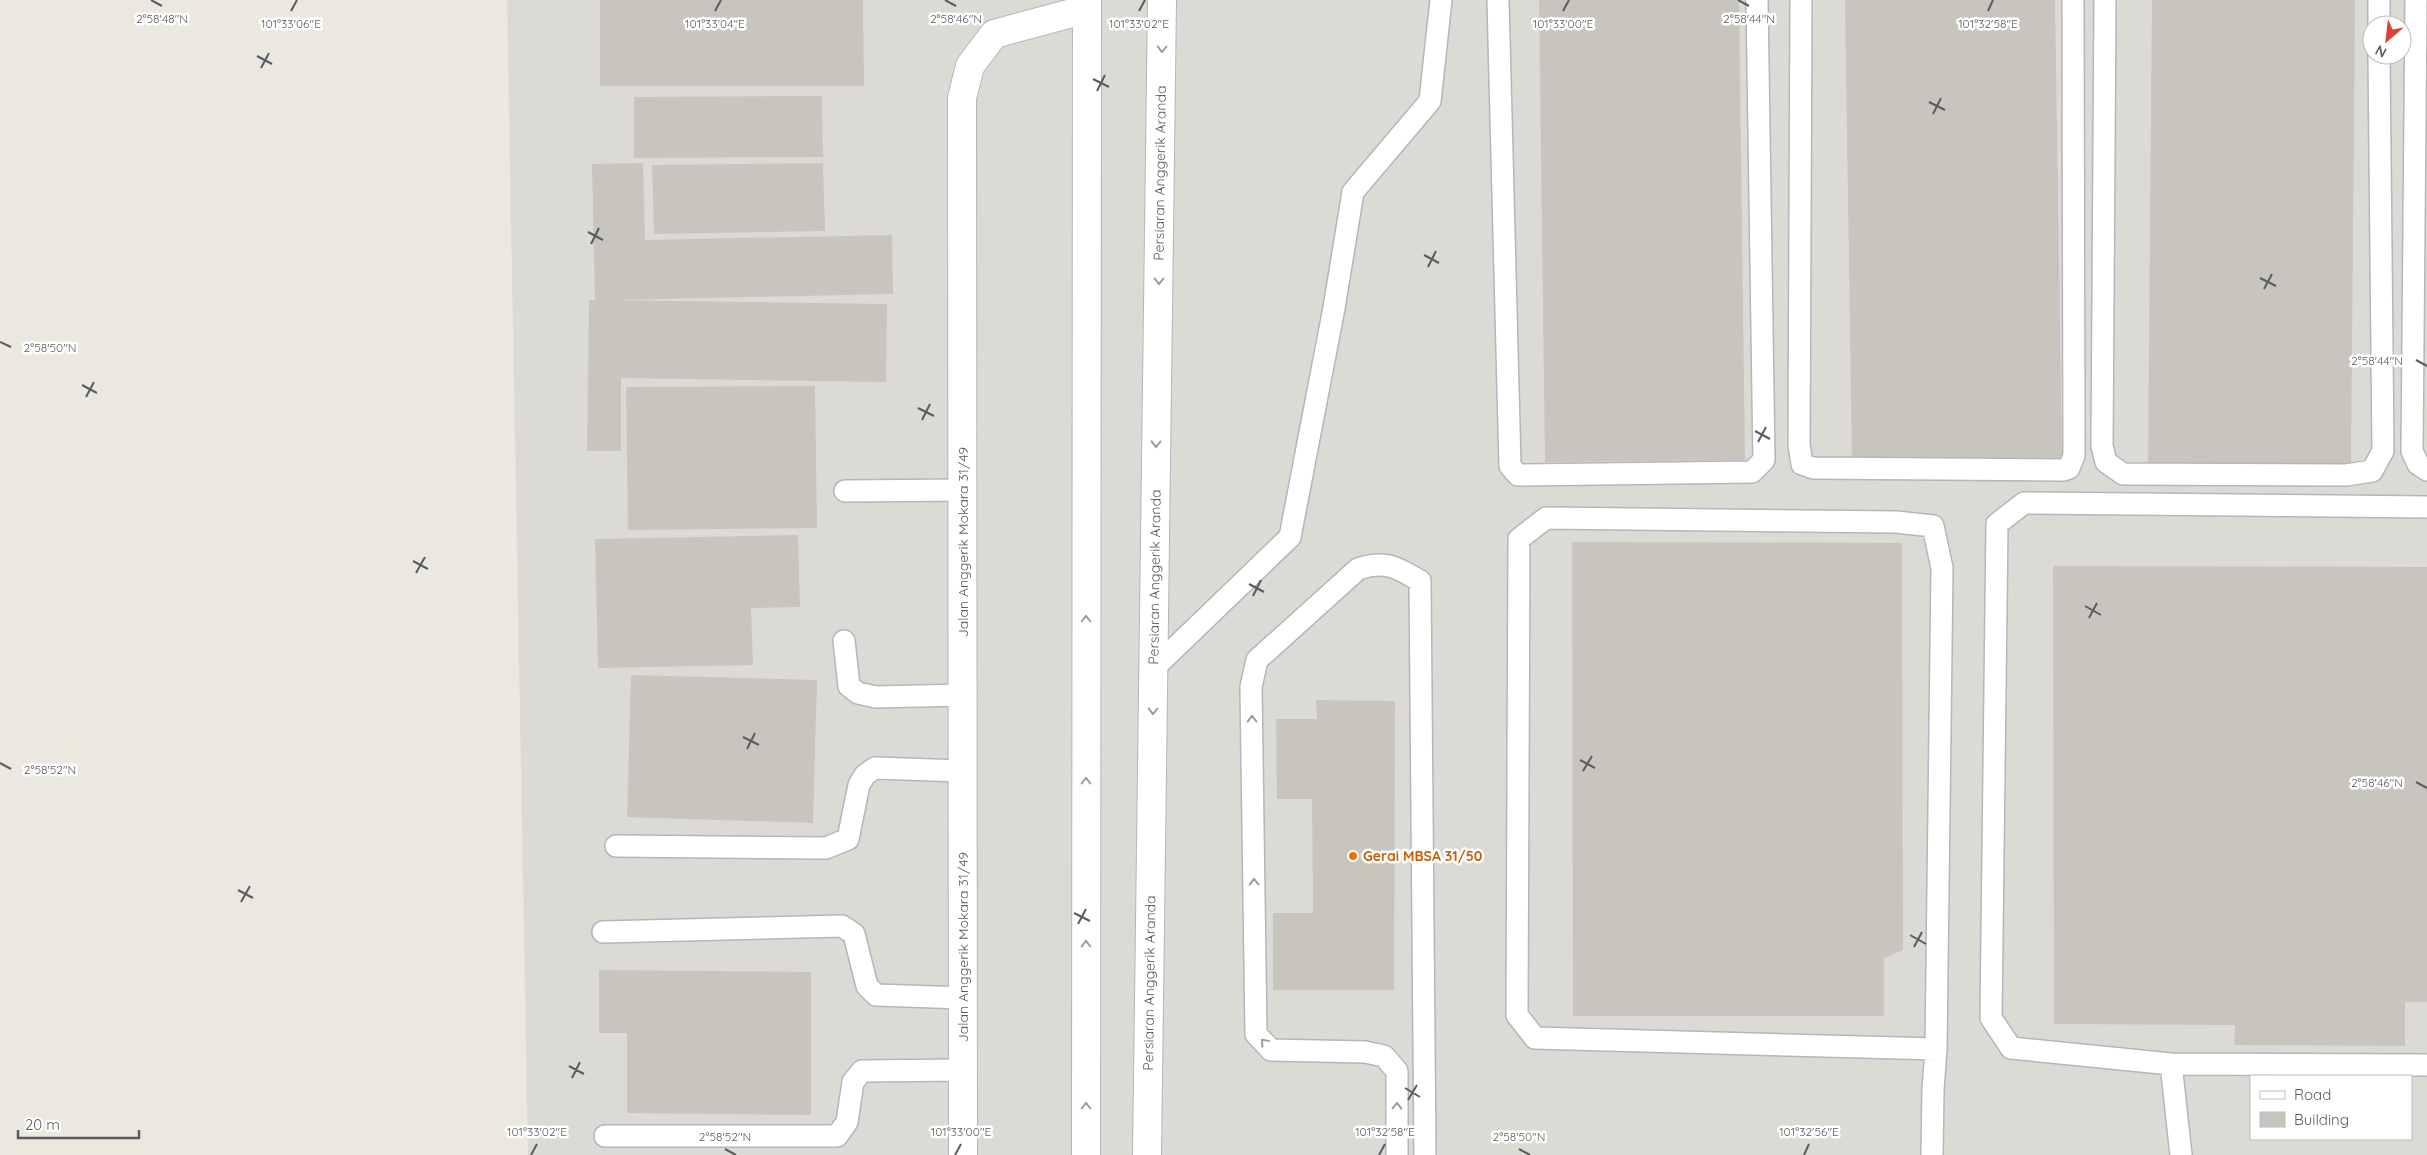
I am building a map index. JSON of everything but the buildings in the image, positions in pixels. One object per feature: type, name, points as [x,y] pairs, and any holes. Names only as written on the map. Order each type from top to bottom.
[{"type":"street","name":"Persiaran Anggerik Aranda","points":[[1147,1155],[1162,0]]},
{"type":"street","name":"Jalan Anggerik Mokara 31/49","points":[[963,1155],[962,98],[970,66],[994,34],[1087,5]]},
{"type":"street","points":[[1086,1155],[1087,5]]},
{"type":"lane","points":[[1153,669],[1290,537],[1334,308],[1353,192],[1430,101],[1441,0]]},
{"type":"lane","points":[[1498,0],[1510,466],[1518,475],[1752,472],[1764,460],[1757,0]]},
{"type":"lane","points":[[1801,0],[1799,445],[1802,464],[1813,468],[2063,470],[2069,468],[2074,456],[2072,0]]},
{"type":"lane","points":[[2105,0],[2102,446],[2106,462],[2123,474],[2346,474],[2372,471],[2383,452],[2379,65]]},
{"type":"lane","points":[[2379,0],[2379,15]]},
{"type":"lane","points":[[2416,0],[2412,451],[2418,464],[2427,470]]},
{"type":"lane","points":[[845,491],[963,490]]},
{"type":"lane","points":[[2427,507],[2024,503],[1998,524],[1991,1018],[2011,1048],[2171,1064],[2427,1066]]},
{"type":"lane","points":[[1932,1155],[1936,1049],[1942,568],[1933,526],[1896,522],[1546,518],[1519,539],[1517,1015],[1535,1038],[1936,1049]]},
{"type":"lane","points":[[1397,1155],[1398,1071],[1384,1056],[1365,1052],[1271,1050],[1256,1034],[1251,687],[1257,660],[1358,569],[1373,564],[1396,567],[1420,581],[1425,1155]]},
{"type":"lane","points":[[844,641],[849,686],[858,693],[876,697],[963,695]]},
{"type":"lane","points":[[616,846],[826,848],[848,839],[859,785],[865,774],[875,768],[962,771]]},
{"type":"lane","points":[[603,932],[842,926],[854,934],[866,986],[876,995],[963,998]]},
{"type":"lane","points":[[2171,1064],[2181,1155]]},
{"type":"lane","points":[[605,1136],[837,1136],[848,1122],[854,1082],[862,1071],[963,1070]]},
{"type":"shaded area","points":[[507,0],[2427,0],[2427,1155],[528,1155]]},
{"type":"place","name":"Gerai MBSA 31/50","points":[[1353,856]]}]
